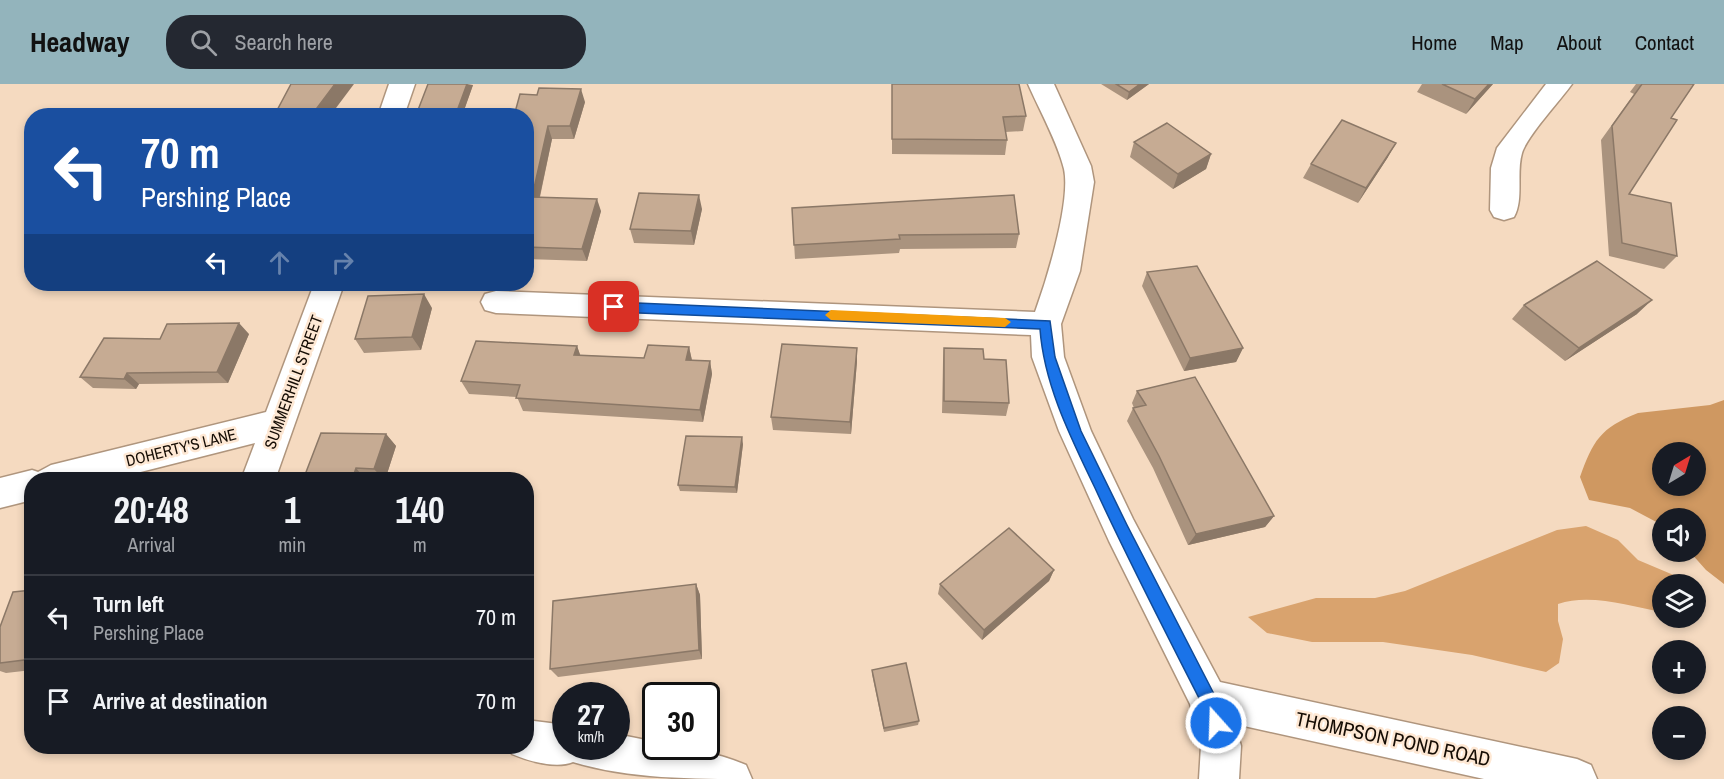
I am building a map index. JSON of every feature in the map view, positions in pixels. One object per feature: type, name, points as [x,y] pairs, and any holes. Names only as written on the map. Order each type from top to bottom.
[{"type":"street","points":[[394,108],[402,84]]},
{"type":"street","points":[[1041,84],[1077,166],[1080,182],[1065,271],[1046,324],[1048,357],[1075,431],[1126,540],[1208,699],[1221,746],[1219,779]]},
{"type":"street","points":[[1504,210],[1505,168],[1510,148],[1559,84]]},
{"type":"street","name":"SUMMERHILL STREET","points":[[261,472],[326,291]]},
{"type":"street","points":[[496,302],[1046,324]]},
{"type":"street","name":"DOHERTY'S LANE","points":[[83,472],[278,423]]},
{"type":"street","points":[[0,493],[24,487]]},
{"type":"street","name":"THOMPSON POND ROAD","points":[[1208,699],[1577,779]]},
{"type":"street","points":[[534,741],[552,743]]},
{"type":"street","points":[[630,757],[732,779]]},
{"type":"shaded area","points":[[1724,400],[1724,584],[1699,562],[1706,562],[1706,508],[1652,508],[1652,520],[1630,508],[1589,500],[1580,477],[1594,445],[1606,430],[1638,413],[1710,405]]},
{"type":"shaded area","points":[[1586,526],[1618,540],[1638,560],[1671,574],[1652,574],[1652,610],[1596,600],[1558,604],[1558,621],[1563,639],[1559,663],[1546,672],[1472,655],[1383,642],[1312,642],[1267,633],[1248,617],[1316,598],[1375,598],[1405,591],[1557,530]]},
{"type":"building","points":[[291,84],[335,84],[317,108],[278,108]]},
{"type":"building","points":[[428,84],[467,84],[458,108],[419,108]]},
{"type":"building","points":[[892,84],[1019,84],[1026,116],[1003,117],[1007,140],[892,139]]},
{"type":"building","points":[[1116,84],[1140,84],[1129,92]]},
{"type":"building","points":[[1442,84],[1489,84],[1475,99]]},
{"type":"building","points":[[1642,84],[1694,84],[1671,118],[1677,120],[1629,194],[1671,203],[1677,256],[1622,243],[1612,126]]},
{"type":"building","points":[[539,88],[581,89],[570,126],[548,126],[534,188],[534,108],[516,108],[520,94],[537,95]]},
{"type":"building","points":[[1342,120],[1396,143],[1366,188],[1311,164]]},
{"type":"building","points":[[1167,123],[1211,154],[1178,174],[1134,142]]},
{"type":"building","points":[[639,193],[699,195],[691,231],[630,229]]},
{"type":"building","points":[[1014,195],[1019,234],[899,235],[900,239],[794,245],[792,208]]},
{"type":"building","points":[[534,197],[597,199],[582,249],[534,247]]},
{"type":"building","points":[[1597,261],[1652,300],[1579,348],[1524,305]]},
{"type":"building","points":[[1197,266],[1243,348],[1190,358],[1147,272]]},
{"type":"building","points":[[424,294],[412,337],[355,339],[368,296]]},
{"type":"building","points":[[239,323],[217,372],[127,373],[124,379],[80,377],[104,338],[160,339],[167,324]]},
{"type":"building","points":[[476,341],[577,346],[574,355],[644,358],[648,345],[689,347],[686,360],[710,361],[700,410],[516,398],[520,385],[461,381]]},
{"type":"building","points":[[782,344],[857,348],[850,422],[771,417]]},
{"type":"building","points":[[944,348],[983,349],[984,359],[1006,360],[1009,403],[944,401]]},
{"type":"building","points":[[1195,377],[1274,516],[1196,534],[1133,408],[1146,405],[1137,391]]},
{"type":"building","points":[[321,433],[386,434],[374,469],[356,468],[355,472],[306,472]]},
{"type":"building","points":[[686,436],[742,437],[735,487],[678,485]]},
{"type":"building","points":[[1009,528],[1054,570],[984,630],[940,584]]},
{"type":"building","points":[[696,584],[699,650],[550,669],[553,601]]},
{"type":"building","points":[[24,591],[24,660],[0,663],[0,627],[13,592]]},
{"type":"building","points":[[906,663],[919,721],[884,728],[872,670]]},
{"type":"slow traffic","points":[[831,315],[1005,322]]},
{"type":"route","points":[[614,307],[1046,324],[1048,357],[1075,431],[1121,530],[1208,699],[1216,723]]}]
